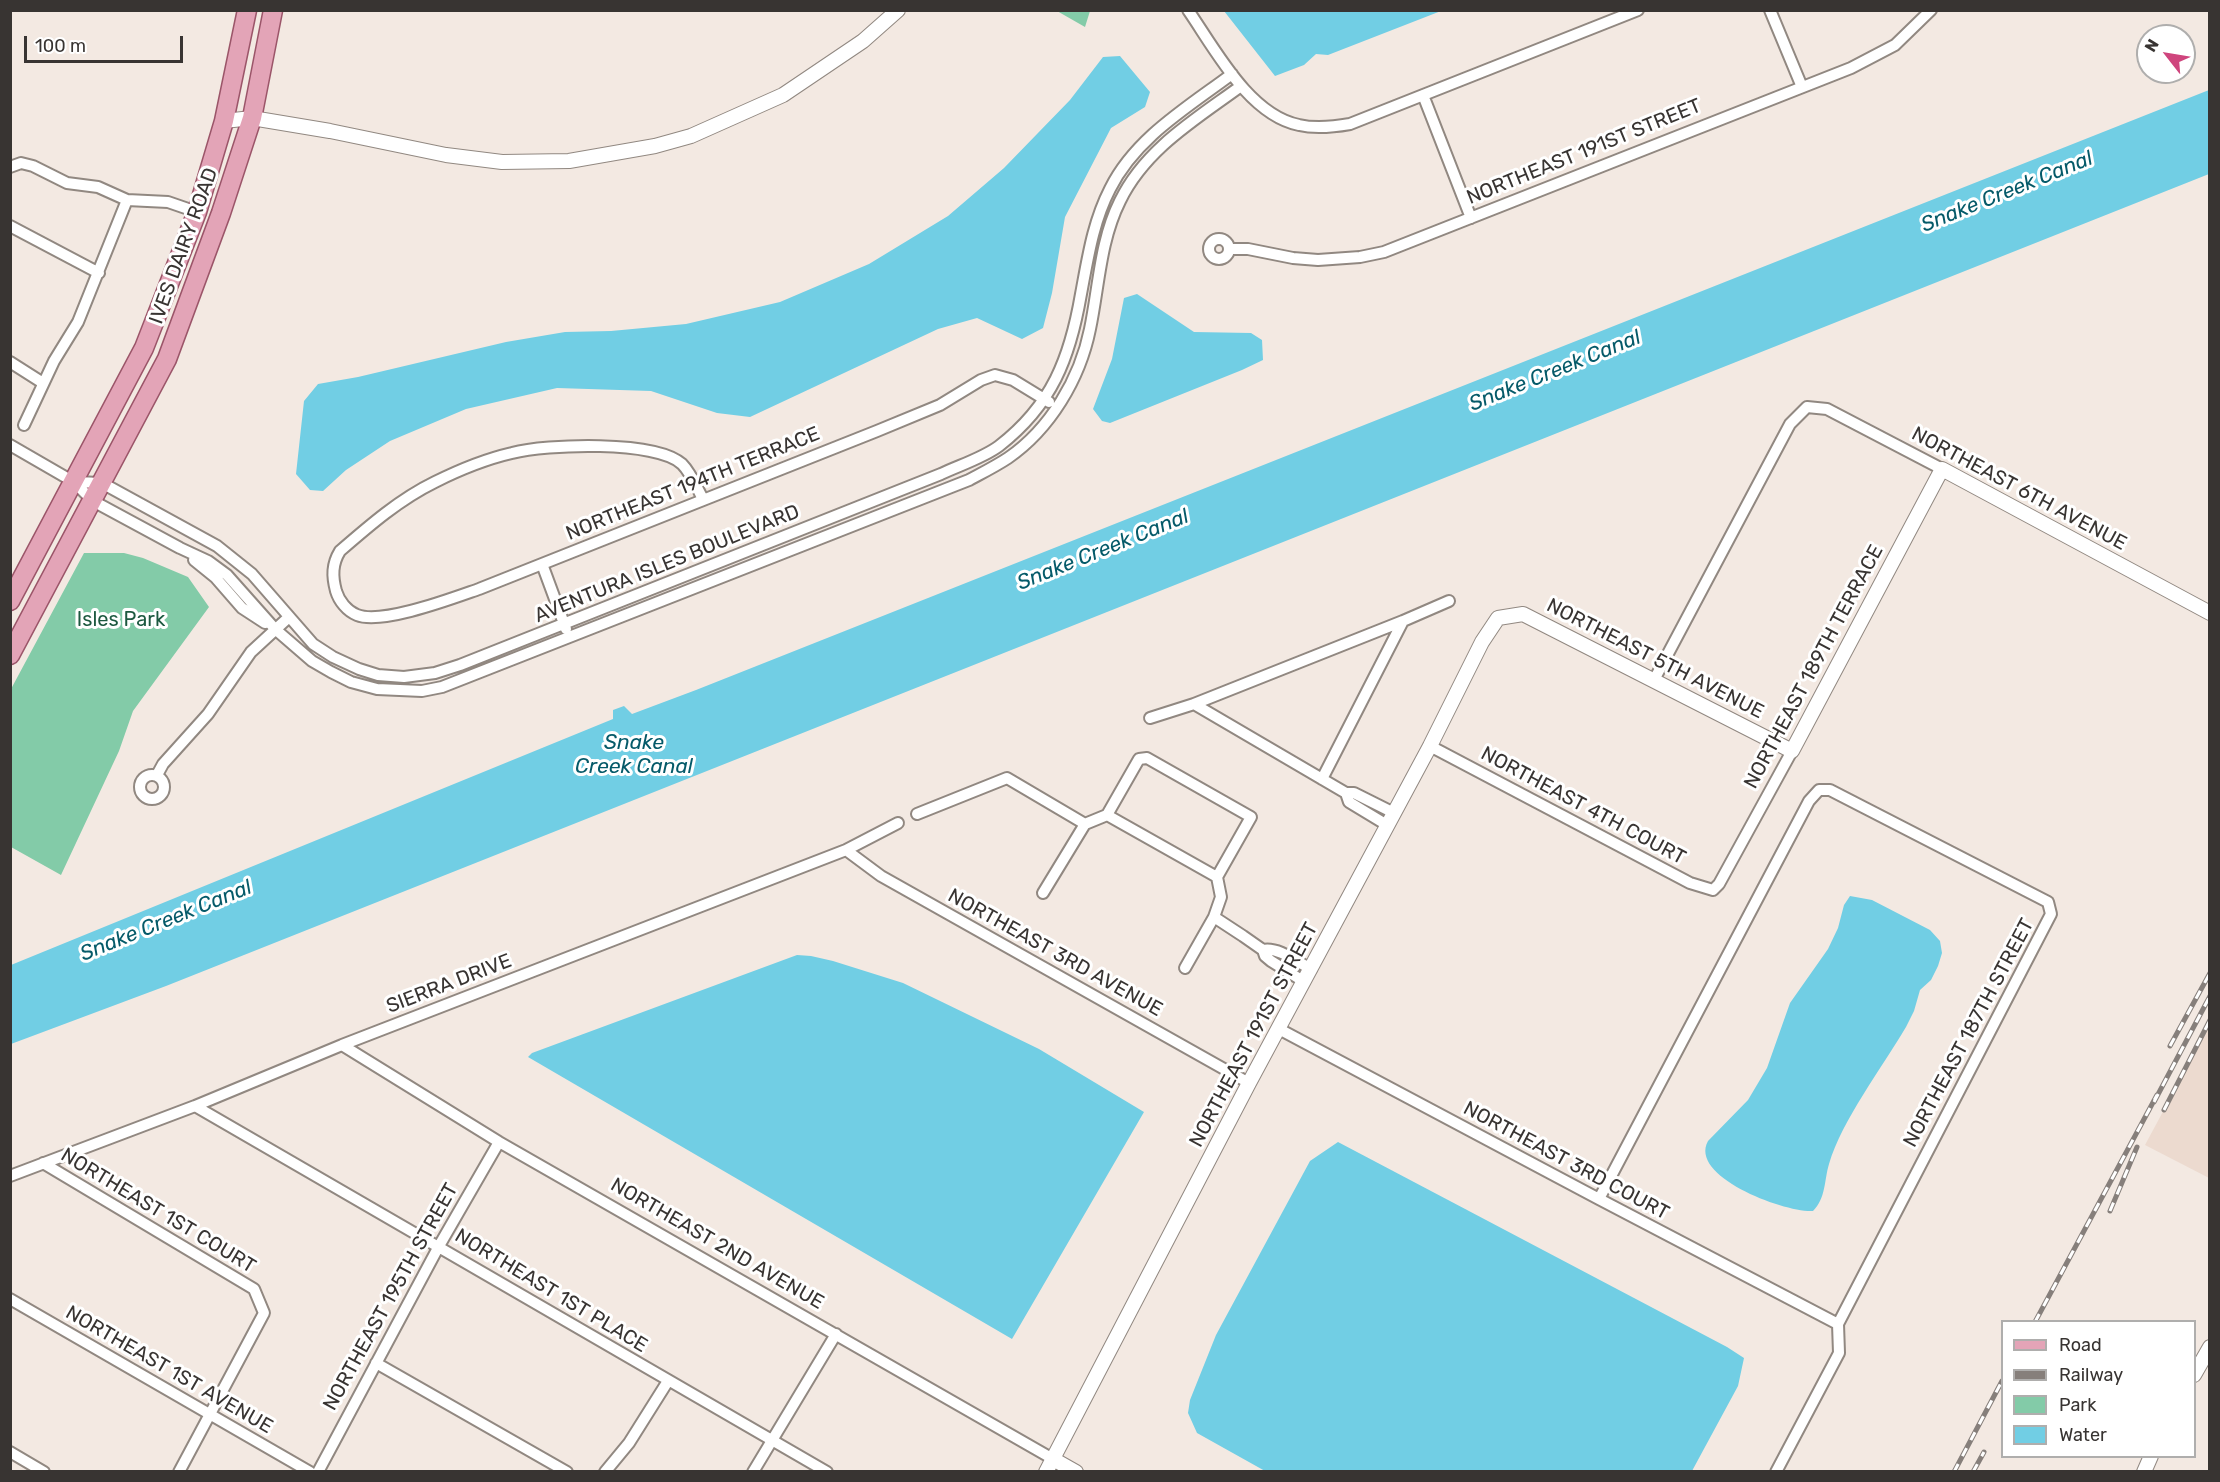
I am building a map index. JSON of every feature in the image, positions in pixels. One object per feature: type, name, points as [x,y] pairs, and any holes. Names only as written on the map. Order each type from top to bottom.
[{"type":"main road","name":"IVES DAIRY ROAD","points":[[10,601],[144,348],[197,212],[224,121],[247,10]]},
{"type":"main road","name":"IVES DAIRY ROAD","points":[[10,655],[167,359],[221,213],[252,118],[273,10]]},
{"type":"street","points":[[224,121],[252,118],[330,131],[446,155],[502,162],[569,161],[655,146],[691,136],[783,95],[863,41],[898,10]]},
{"type":"street","points":[[1188,10],[1241,86],[1259,104],[1287,122],[1332,127],[1350,124],[1638,10]]},
{"type":"street","points":[[1770,10],[1802,87]]},
{"type":"street","name":"NORTHEAST 191ST STREET","points":[[1229,249],[1248,249],[1293,258],[1318,260],[1360,257],[1384,252],[1874,58],[1895,45],[1931,10]]},
{"type":"street","name":"AVENTURA ISLES BOULEVARD","points":[[74,482],[102,483],[228,553],[252,574],[313,644],[333,657],[378,675],[404,677],[435,673],[460,665],[941,474],[997,447],[1030,417],[1056,382],[1070,350],[1091,237],[1111,186],[1146,140],[1232,74]]},
{"type":"street","name":"AVENTURA ISLES BOULEVARD","points":[[74,482],[93,501],[208,561],[227,575],[275,629],[312,661],[331,672],[351,682],[377,689],[422,691],[442,687],[969,480],[1009,457],[1040,430],[1057,407],[1082,357],[1090,330],[1109,225],[1120,200],[1136,174],[1163,145],[1241,86]]},
{"type":"street","points":[[1423,95],[1471,218]]},
{"type":"street","points":[[10,167],[21,163],[33,166],[67,183],[98,187],[128,201],[168,202],[197,212]]},
{"type":"street","points":[[24,424],[54,361],[78,322],[128,201]]},
{"type":"street","points":[[10,226],[99,273]]},
{"type":"street","points":[[10,362],[44,383]]},
{"type":"street","name":"NORTHEAST 194TH TERRACE","points":[[703,499],[681,463],[666,456],[639,450],[597,446],[561,446],[513,452],[436,482],[403,500],[340,551],[334,561],[333,579],[337,595],[345,606],[357,615],[386,616],[444,601],[542,564],[922,412],[953,398],[981,380],[995,375],[1013,380],[1057,407]]},
{"type":"street","name":"NORTHEAST 6TH AVENUE","points":[[1654,680],[1790,424],[1807,407],[1827,409],[2210,614]]},
{"type":"street","points":[[11,446],[74,482]]},
{"type":"street","name":"NORTHEAST 189TH TERRACE","points":[[1719,884],[1942,469]]},
{"type":"street","points":[[542,564],[569,637]]},
{"type":"street","points":[[1150,718],[1194,704],[1449,601]]},
{"type":"street","name":"NORTHEAST 5TH AVENUE","points":[[1498,618],[1523,614],[1792,751]]},
{"type":"street","points":[[157,776],[163,764],[219,700],[250,652],[289,617]]},
{"type":"street","name":"NORTHEAST 191ST STREET","points":[[1050,1465],[1303,981],[1430,746],[1482,642],[1498,618]]},
{"type":"street","points":[[1322,779],[1403,621]]},
{"type":"street","points":[[1194,704],[1346,793],[1349,802],[1390,819]]},
{"type":"street","name":"NORTHEAST 4TH COURT","points":[[1430,746],[1690,883],[1713,890],[1719,884]]},
{"type":"street","points":[[1043,893],[1084,824],[1107,815],[1139,759],[1147,758],[1251,817],[1217,877],[1221,897],[1214,917],[1185,968]]},
{"type":"street","points":[[917,814],[1007,778],[1084,824]]},
{"type":"street","name":"NORTHEAST 187TH STREET","points":[[1599,1199],[1809,801],[1819,790],[1830,790],[2048,902],[2051,914],[1838,1324],[1839,1353],[1776,1472]]},
{"type":"street","points":[[1107,815],[1217,877]]},
{"type":"street","name":"SIERRA DRIVE","points":[[10,1176],[195,1106],[342,1045],[846,850],[898,823]]},
{"type":"street","name":"NORTHEAST 3RD AVENUE","points":[[846,850],[881,876],[1250,1083]]},
{"type":"street","points":[[1214,917],[1263,950],[1278,952],[1311,969]]},
{"type":"street","points":[[1263,950],[1265,956],[1271,961],[1303,981]]},
{"type":"street","name":"NORTHEAST 3RD COURT","points":[[1279,1029],[1838,1324]]},
{"type":"street","name":"NORTHEAST 2ND AVENUE","points":[[342,1045],[499,1142],[836,1334],[1050,1465],[1076,1472]]},
{"type":"street","name":"NORTHEAST 1ST PLACE","points":[[195,1106],[827,1472]]},
{"type":"street","name":"NORTHEAST 195TH STREET","points":[[318,1472],[439,1246],[499,1142]]},
{"type":"street","name":"NORTHEAST 1ST COURT","points":[[43,1163],[254,1289],[264,1313],[211,1415]]},
{"type":"street","name":"NORTHEAST 1ST AVENUE","points":[[10,1299],[310,1472]]},
{"type":"street","points":[[753,1472],[836,1334]]},
{"type":"street","points":[[2196,1372],[2210,1347]]},
{"type":"street","points":[[376,1363],[567,1472]]},
{"type":"street","points":[[605,1472],[629,1443],[668,1381]]},
{"type":"street","points":[[179,1472],[211,1415]]},
{"type":"street","points":[[10,1452],[44,1472]]},
{"type":"street","points":[[2144,1472],[2150,1458]]},
{"type":"shaded area","points":[[2209,1026],[2209,1178],[2145,1145]]},
{"type":"green space","points":[[1090,10],[1085,27],[1057,11]]},
{"type":"green space","name":"Isles Park","points":[[84,553],[124,553],[143,558],[188,577],[209,607],[133,711],[119,751],[61,875],[11,847],[11,689]]},
{"type":"water","points":[[1224,11],[1441,11],[1328,55],[1316,54],[1304,65],[1275,76]]},
{"type":"water","points":[[1120,56],[1150,92],[1145,107],[1111,128],[1065,217],[1052,293],[1043,328],[1022,339],[977,318],[938,329],[750,417],[717,413],[651,391],[557,388],[466,409],[390,441],[346,470],[323,491],[310,490],[296,474],[304,401],[318,384],[358,377],[506,342],[565,332],[611,331],[686,324],[780,302],[869,264],[948,216],[1004,168],[1070,100],[1103,57]]},
{"type":"water","name":"Snake Creek Canal","points":[[2209,90],[2209,174],[166,986],[11,1044],[11,965],[613,719],[613,710],[624,706],[632,714],[696,690]]},
{"type":"water","points":[[1137,294],[1194,332],[1251,333],[1262,340],[1263,360],[1110,423],[1102,421],[1093,409],[1112,359],[1124,298]]},
{"type":"water","points":[[1850,896],[1872,900],[1930,930],[1940,941],[1942,953],[1931,980],[1920,990],[1914,1011],[1906,1027],[1843,1130],[1829,1164],[1820,1201],[1813,1211],[1800,1210],[1763,1199],[1725,1179],[1712,1167],[1706,1154],[1708,1141],[1748,1100],[1767,1068],[1790,1003],[1828,949],[1838,928],[1844,905]]},
{"type":"water","points":[[797,955],[833,961],[903,983],[1039,1049],[1144,1112],[1012,1339],[528,1057],[532,1053]]},
{"type":"water","points":[[1338,1142],[1744,1358],[1738,1386],[1692,1471],[1265,1471],[1197,1433],[1188,1413],[1190,1400],[1216,1335],[1310,1161]]},
{"type":"railway","points":[[2170,1046],[2210,973]]},
{"type":"railway","points":[[2154,1102],[2210,996]]},
{"type":"railway","points":[[2164,1110],[2210,1020]]},
{"type":"railway","points":[[2036,1320],[2157,1095]]},
{"type":"railway","points":[[2110,1211],[2137,1147]]},
{"type":"railway","points":[[1954,1472],[2001,1383]]},
{"type":"railway","points":[[1973,1472],[1984,1452]]}]
